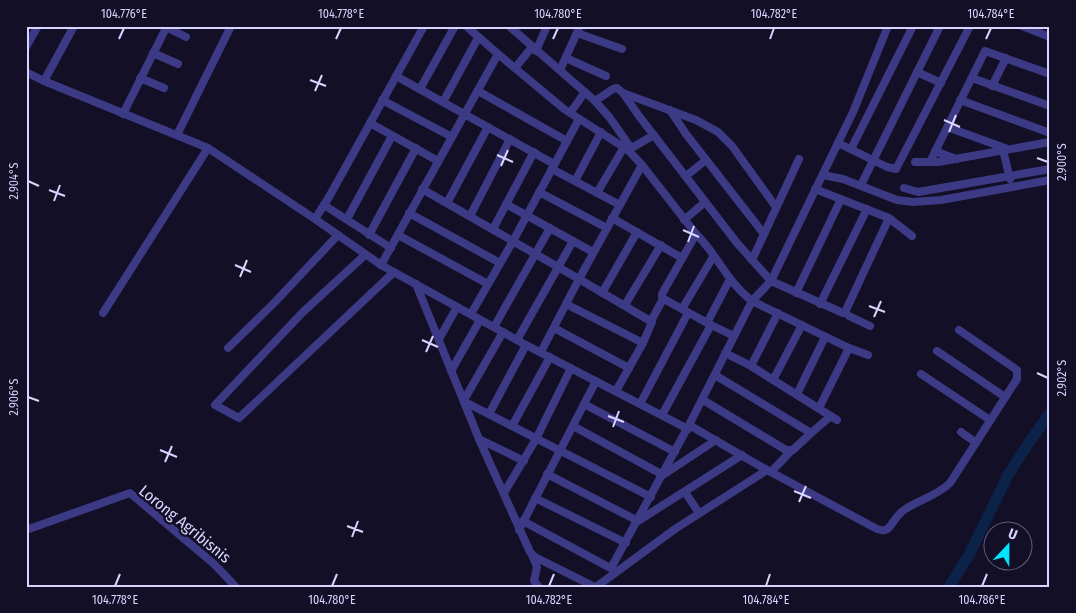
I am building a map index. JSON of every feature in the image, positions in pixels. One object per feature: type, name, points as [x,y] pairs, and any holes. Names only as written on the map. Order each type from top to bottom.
[{"type":"street","points":[[27,43],[38,26]]},
{"type":"street","points":[[44,81],[74,26]]},
{"type":"street","points":[[177,135],[231,26]]},
{"type":"street","points":[[315,219],[424,26]]},
{"type":"street","points":[[420,90],[455,26]]},
{"type":"street","points":[[466,26],[478,38],[570,113],[627,148]]},
{"type":"street","points":[[514,68],[534,49],[547,26]]},
{"type":"street","points":[[614,570],[626,543],[689,427],[752,301],[771,281],[815,188],[854,112],[888,26]]},
{"type":"street","points":[[851,149],[913,26]]},
{"type":"street","points":[[861,185],[940,26]]},
{"type":"street","points":[[838,143],[873,161],[892,169],[897,168],[970,26]]},
{"type":"street","points":[[1022,26],[1050,37]]},
{"type":"street","points":[[123,114],[166,27],[186,37]]},
{"type":"street","points":[[513,28],[534,49],[595,101],[610,118],[627,148],[684,220],[705,243],[730,279],[752,301],[825,337],[868,355]]},
{"type":"street","points":[[560,70],[578,30],[622,50]]},
{"type":"street","points":[[443,102],[478,38]]},
{"type":"street","points":[[930,162],[985,51],[1050,74]]},
{"type":"street","points":[[153,52],[178,64]]},
{"type":"street","points":[[381,265],[498,54]]},
{"type":"street","points":[[566,58],[606,76]]},
{"type":"street","points":[[992,86],[1006,58]]},
{"type":"street","points":[[26,72],[208,148],[381,265],[526,345],[640,404],[716,440],[769,471],[883,531],[888,529],[904,510],[947,486],[1018,378],[1017,370],[959,330]]},
{"type":"street","points":[[917,72],[941,83]]},
{"type":"street","points":[[396,76],[534,152],[575,181],[620,205]]},
{"type":"street","points":[[140,78],[164,88]]},
{"type":"street","points":[[972,78],[1050,106]]},
{"type":"street","points":[[595,101],[615,88],[619,88],[705,202],[771,281],[840,313],[845,312]]},
{"type":"street","points":[[478,91],[567,140]]},
{"type":"street","points":[[570,113],[585,92]]},
{"type":"street","points":[[623,93],[706,124],[725,138],[776,207]]},
{"type":"street","points":[[382,100],[452,137]]},
{"type":"street","points":[[960,100],[1050,133]]},
{"type":"street","points":[[670,110],[706,160],[764,234]]},
{"type":"street","points":[[471,314],[514,240],[579,119]]},
{"type":"street","points":[[370,123],[438,161]]},
{"type":"street","points":[[947,127],[1005,149]]},
{"type":"street","points":[[447,203],[488,128]]},
{"type":"street","points":[[575,181],[601,132]]},
{"type":"street","points":[[597,194],[627,148],[654,135]]},
{"type":"street","points":[[346,219],[392,136]]},
{"type":"street","points":[[470,216],[510,140]]},
{"type":"street","points":[[915,162],[956,159],[1050,142]]},
{"type":"street","points":[[103,313],[208,148]]},
{"type":"street","points":[[369,235],[416,148]]},
{"type":"street","points":[[1005,149],[1012,186]]},
{"type":"street","points":[[935,151],[956,159]]},
{"type":"street","points":[[493,229],[534,152]]},
{"type":"street","points":[[752,260],[799,159]]},
{"type":"street","points":[[686,176],[706,160]]},
{"type":"street","points":[[541,352],[612,218],[642,166]]},
{"type":"street","points":[[904,188],[918,192],[1050,169]]},
{"type":"street","points":[[823,175],[861,185],[897,200],[913,202],[941,200],[1050,180]]},
{"type":"street","points":[[815,188],[890,218],[912,236]]},
{"type":"street","points":[[422,190],[514,240],[651,321]]},
{"type":"street","points":[[539,192],[607,228]]},
{"type":"street","points":[[796,293],[841,199]]},
{"type":"street","points":[[684,220],[705,202]]},
{"type":"street","points":[[506,204],[594,252]]},
{"type":"street","points":[[324,205],[391,248]]},
{"type":"street","points":[[820,304],[867,208]]},
{"type":"street","points":[[409,213],[500,263]]},
{"type":"street","points":[[612,218],[682,258]]},
{"type":"street","points":[[845,312],[890,218]]},
{"type":"street","points":[[494,327],[550,228]]},
{"type":"street","points":[[602,293],[638,232]]},
{"type":"street","points":[[616,391],[652,325],[651,321],[663,299],[662,294],[696,234]]},
{"type":"street","points":[[228,348],[275,302],[338,235]]},
{"type":"street","points":[[398,235],[488,284]]},
{"type":"street","points":[[517,340],[573,241]]},
{"type":"street","points":[[625,306],[661,245]]},
{"type":"street","points":[[365,255],[303,312],[215,406],[239,418],[394,272]]},
{"type":"street","points":[[640,404],[713,257]]},
{"type":"street","points":[[662,415],[730,279]]},
{"type":"street","points":[[416,284],[479,439],[519,530],[532,554],[537,567],[534,581],[539,587]]},
{"type":"street","points":[[663,299],[734,336]]},
{"type":"street","points":[[566,304],[642,343]]},
{"type":"street","points":[[439,339],[457,307]]},
{"type":"street","points":[[845,312],[849,316],[870,326]]},
{"type":"street","points":[[751,366],[778,314]]},
{"type":"street","points":[[451,371],[480,320]]},
{"type":"street","points":[[773,380],[802,325]]},
{"type":"street","points":[[554,328],[629,368]]},
{"type":"street","points":[[465,401],[503,332]]},
{"type":"street","points":[[797,394],[825,337]]},
{"type":"street","points":[[489,414],[526,345]]},
{"type":"street","points":[[819,408],[849,348]]},
{"type":"street","points":[[937,351],[1005,397]]},
{"type":"street","points":[[532,554],[596,587],[614,570],[675,529],[769,471],[811,433],[834,418],[751,366],[726,353]]},
{"type":"street","points":[[512,426],[550,357]]},
{"type":"street","points":[[504,493],[536,439],[571,368]]},
{"type":"street","points":[[921,374],[990,420]]},
{"type":"street","points":[[715,375],[811,433]]},
{"type":"street","points":[[519,530],[596,381]]},
{"type":"street","points":[[703,400],[786,450],[791,451]]},
{"type":"street","points":[[465,401],[651,497]]},
{"type":"street","points":[[584,404],[675,452]]},
{"type":"street","points":[[573,426],[663,475]]},
{"type":"street","points":[[961,432],[976,442]]},
{"type":"street","points":[[479,439],[524,461]]},
{"type":"street","points":[[663,475],[716,440]]},
{"type":"street","points":[[638,521],[742,455]]},
{"type":"street","points":[[548,474],[638,521]]},
{"type":"street","points":[[685,492],[699,513]]},
{"type":"street","name":"Lorong Agribisnis","points":[[26,530],[130,493],[214,564],[236,587]]},
{"type":"street","points":[[535,498],[626,543]]},
{"type":"street","points":[[523,521],[614,570]]},
{"type":"waterway","points":[[949,587],[970,553],[1007,477],[1050,413]]}]
